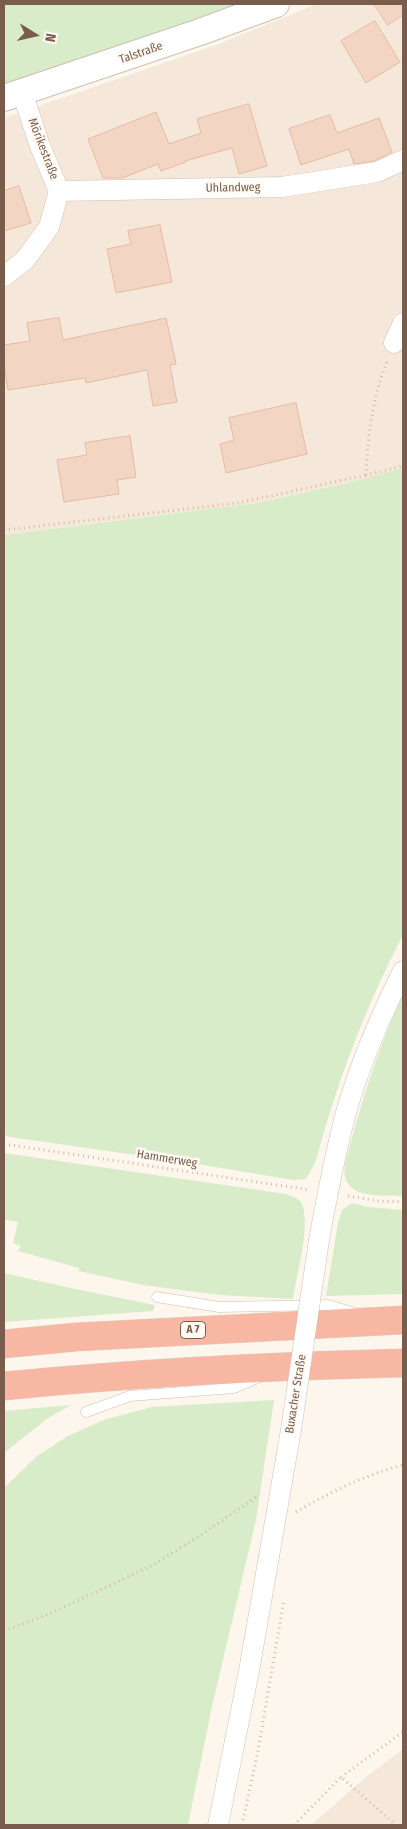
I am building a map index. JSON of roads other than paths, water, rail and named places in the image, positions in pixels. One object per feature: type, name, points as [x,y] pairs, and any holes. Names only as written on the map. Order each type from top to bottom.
[{"type":"highway","name":"A 7","points":[[4,1344],[95,1336],[393,1321]]},
{"type":"highway","points":[[4,1386],[83,1378],[283,1367],[403,1363]]},
{"type":"street","name":"Talstraße","points":[[13,95],[200,32],[276,4]]},
{"type":"street","name":"Mörikestraße","points":[[4,276],[25,260],[50,227],[59,191],[40,146],[13,95]]},
{"type":"street","name":"Uhlandweg","points":[[59,191],[282,187],[376,172],[403,160]]},
{"type":"street","points":[[394,343],[403,322]]},
{"type":"street","name":"Buxacher Straße","points":[[218,1825],[249,1671],[291,1430],[319,1240],[328,1193],[348,1108],[387,1003],[403,971]]},
{"type":"lane","points":[[157,1297],[219,1307],[328,1305],[393,1321]]},
{"type":"lane","points":[[86,1412],[130,1396],[234,1388],[283,1367]]}]
